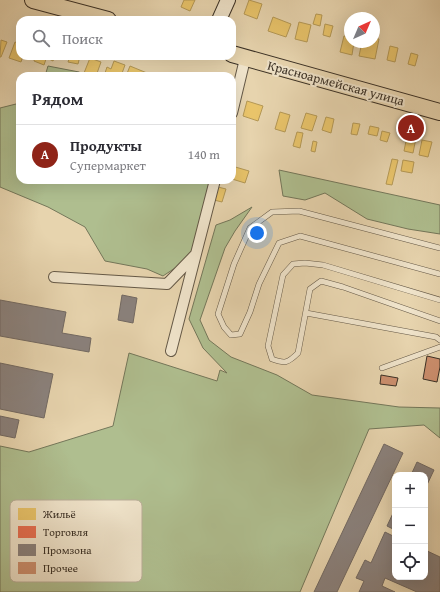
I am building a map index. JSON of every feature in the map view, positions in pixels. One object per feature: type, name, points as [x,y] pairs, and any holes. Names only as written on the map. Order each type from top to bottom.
[{"type":"main road","points":[[33,0],[93,16]]},
{"type":"main road","name":"Красноармейская улица","points":[[238,57],[440,112]]},
{"type":"street","points":[[221,16],[228,0]]},
{"type":"street","points":[[236,76],[238,57]]},
{"type":"street","points":[[171,351],[214,184]]},
{"type":"street","points":[[54,277],[167,284],[196,254]]},
{"type":"lane","points":[[440,248],[299,211],[272,212],[250,228],[234,264],[218,314],[224,327],[231,335],[240,334],[250,312],[259,284],[278,243],[300,236],[440,274]]},
{"type":"lane","points":[[440,300],[323,265],[305,262],[293,264],[283,275],[268,346],[272,359],[282,363],[291,360],[298,353],[310,289],[321,281],[343,287],[440,321]]},
{"type":"lane","points":[[306,313],[440,340]]},
{"type":"lane","points":[[382,368],[440,347]]},
{"type":"green space","points":[[48,66],[79,72],[46,72]]},
{"type":"green space","points":[[16,104],[16,184],[214,184],[196,254],[163,276],[147,269],[105,261],[85,227],[48,207],[0,187],[0,108]]},
{"type":"green space","points":[[279,170],[440,205],[440,234],[408,229],[367,219],[325,193],[305,200],[283,196]]},
{"type":"green space","points":[[252,207],[225,248],[200,320],[209,340],[231,357],[277,375],[312,395],[399,407],[440,408],[440,438],[424,425],[369,429],[300,592],[0,592],[0,446],[29,452],[113,426],[129,353],[217,381],[220,370],[227,373],[203,348],[189,319],[216,225],[230,220]]},
{"type":"building: Жильё","points":[[184,0],[195,0],[190,11],[181,7]]},
{"type":"building: Жильё","points":[[249,0],[262,4],[257,19],[244,14]]},
{"type":"building: Жильё","points":[[316,14],[322,15],[320,26],[313,24]]},
{"type":"building: Жильё","points":[[273,17],[291,24],[286,37],[268,31]]},
{"type":"building: Жильё","points":[[299,22],[311,25],[307,42],[295,39]]},
{"type":"building: Жильё","points":[[325,24],[333,26],[330,37],[323,35]]},
{"type":"building: Жильё","points":[[344,36],[344,48],[353,48],[352,55],[340,52]]},
{"type":"building: Жильё","points":[[1,40],[7,42],[0,57]]},
{"type":"building: Жильё","points":[[16,42],[16,60],[22,60],[21,62],[9,58]]},
{"type":"building: Жильё","points":[[390,46],[398,48],[395,62],[387,60]]},
{"type":"building: Жильё","points":[[361,48],[377,48],[375,59],[359,56]]},
{"type":"building: Жильё","points":[[411,53],[418,55],[415,66],[408,64]]},
{"type":"building: Жильё","points":[[34,60],[46,60],[44,65]]},
{"type":"building: Жильё","points":[[69,60],[79,60],[78,64],[68,62]]},
{"type":"building: Жильё","points":[[89,60],[101,62],[97,72],[84,72]]},
{"type":"building: Жильё","points":[[114,61],[125,65],[122,72],[105,72],[107,67],[111,69]]},
{"type":"building: Жильё","points":[[130,66],[145,72],[128,72]]},
{"type":"building: Жильё","points":[[247,101],[263,106],[258,121],[243,116]]},
{"type":"building: Жильё","points":[[280,112],[290,115],[285,132],[275,129]]},
{"type":"building: Жильё","points":[[306,113],[317,116],[312,131],[301,128]]},
{"type":"building: Жильё","points":[[326,117],[334,119],[331,133],[322,130]]},
{"type":"building: Жильё","points":[[353,123],[360,124],[357,135],[351,134]]},
{"type":"building: Жильё","points":[[370,126],[379,128],[377,136],[368,134]]},
{"type":"building: Жильё","points":[[382,131],[390,133],[387,142],[380,140]]},
{"type":"building: Жильё","points":[[297,132],[303,133],[300,148],[293,146]]},
{"type":"building: Жильё","points":[[407,136],[416,138],[413,153],[404,151]]},
{"type":"building: Жильё","points":[[422,140],[432,142],[428,157],[419,155]]},
{"type":"building: Жильё","points":[[313,141],[317,142],[315,152],[311,151]]},
{"type":"building: Жильё","points":[[392,159],[398,160],[392,185],[386,184]]},
{"type":"building: Жильё","points":[[403,160],[414,162],[412,173],[401,171]]},
{"type":"building: Жильё","points":[[236,167],[249,171],[245,183],[236,180]]},
{"type":"building: Жильё","points":[[218,187],[226,189],[222,202],[214,200]]},
{"type":"building: Торговля","points":[[405,120],[420,123],[418,136],[403,133]]},
{"type":"building: Промзона","points":[[122,295],[137,298],[133,323],[118,320]]},
{"type":"building: Промзона","points":[[0,300],[66,312],[62,333],[91,338],[89,352],[0,336]]},
{"type":"building: Промзона","points":[[0,363],[53,374],[44,418],[0,409]]},
{"type":"building: Промзона","points":[[0,416],[19,420],[15,438],[0,435]]},
{"type":"building: Промзона","points":[[384,444],[403,453],[394,472],[392,472],[392,476],[337,592],[314,592]]},
{"type":"building: Промзона","points":[[417,462],[434,470],[428,483],[428,472],[412,472]]},
{"type":"building: Промзона","points":[[392,515],[392,528],[387,526]]},
{"type":"building: Промзона","points":[[385,532],[392,536],[392,580],[428,580],[428,551],[440,557],[440,592],[417,592],[385,578],[382,586],[395,592],[359,592],[364,581],[356,578],[365,560],[371,563]]},
{"type":"building: Прочее","points":[[427,356],[440,359],[437,382],[423,379]]},
{"type":"building: Прочее","points":[[381,375],[398,378],[396,386],[380,384]]},
{"type":"place","name":"Продукты","points":[[411,128]]}]
